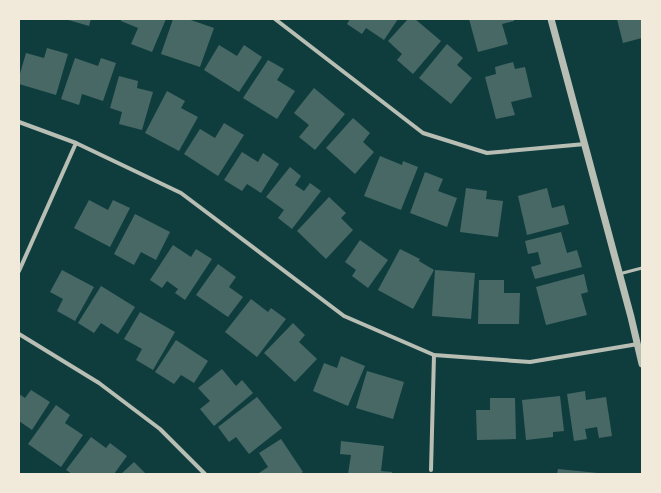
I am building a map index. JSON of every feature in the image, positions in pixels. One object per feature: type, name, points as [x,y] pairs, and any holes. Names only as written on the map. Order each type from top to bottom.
[{"type":"street","points":[[275,19],[423,133],[487,153],[585,144]]},
{"type":"street","points":[[550,19],[585,144],[642,364]]},
{"type":"street","points":[[19,122],[76,143],[182,193],[344,316],[434,355],[530,362],[638,344]]},
{"type":"street","points":[[19,270],[76,143]]},
{"type":"street","points":[[19,334],[99,382],[160,429],[205,474]]},
{"type":"street","points":[[431,470],[434,355]]},
{"type":"lane","points":[[619,274],[642,268]]},
{"type":"building","points":[[65,19],[91,19],[89,26]]},
{"type":"building","points":[[122,19],[166,19],[152,52],[131,44],[138,28],[121,21]]},
{"type":"building","points":[[173,19],[188,19],[214,28],[200,67],[161,54]]},
{"type":"building","points":[[350,19],[398,19],[384,40],[366,28],[362,34],[347,24]]},
{"type":"building","points":[[408,19],[415,19],[441,41],[413,74],[397,60],[402,54],[388,41]]},
{"type":"building","points":[[469,19],[514,19],[514,21],[502,24],[508,44],[478,52]]},
{"type":"building","points":[[617,19],[642,19],[642,38],[623,43]]},
{"type":"building","points":[[447,44],[463,58],[457,65],[472,78],[451,104],[419,78]]},
{"type":"building","points":[[219,45],[237,56],[244,45],[262,57],[239,92],[204,70]]},
{"type":"building","points":[[47,48],[68,54],[56,95],[19,84],[19,77],[26,53],[44,58]]},
{"type":"building","points":[[75,58],[98,66],[101,58],[116,63],[103,101],[82,94],[79,105],[61,99]]},
{"type":"building","points":[[268,60],[284,69],[277,80],[295,91],[277,119],[243,98]]},
{"type":"building","points":[[513,62],[515,69],[525,67],[532,97],[511,102],[515,115],[496,119],[485,77],[496,74],[495,67]]},
{"type":"building","points":[[119,76],[138,81],[137,88],[153,92],[142,130],[119,124],[122,112],[110,108]]},
{"type":"building","points":[[314,88],[345,114],[315,150],[299,137],[309,125],[294,113]]},
{"type":"building","points":[[167,91],[185,101],[181,108],[198,117],[179,151],[145,133]]},
{"type":"building","points":[[353,118],[370,133],[363,142],[374,152],[355,174],[326,148]]},
{"type":"building","points":[[224,123],[244,135],[218,176],[184,154],[200,129],[215,138]]},
{"type":"building","points":[[242,152],[258,162],[263,153],[279,164],[261,193],[247,184],[242,191],[224,180]]},
{"type":"building","points":[[380,156],[402,165],[403,161],[418,167],[401,210],[364,196]]},
{"type":"building","points":[[290,167],[301,176],[295,185],[304,191],[310,183],[321,191],[292,229],[278,218],[284,210],[266,197]]},
{"type":"building","points":[[425,172],[443,179],[438,191],[457,198],[447,227],[410,213]]},
{"type":"building","points":[[466,188],[487,191],[486,199],[503,201],[498,237],[460,232]]},
{"type":"building","points":[[547,188],[552,208],[564,205],[569,224],[527,235],[518,196]]},
{"type":"building","points":[[329,197],[346,213],[341,218],[353,230],[326,259],[297,231]]},
{"type":"building","points":[[89,200],[108,210],[113,200],[130,208],[110,247],[74,228]]},
{"type":"building","points":[[135,214],[170,232],[156,260],[141,252],[134,265],[114,254]]},
{"type":"building","points":[[561,232],[567,253],[577,250],[582,267],[535,279],[531,267],[541,264],[538,252],[528,254],[525,241]]},
{"type":"building","points":[[360,240],[388,260],[368,288],[352,276],[356,270],[345,262]]},
{"type":"building","points":[[173,245],[191,257],[196,249],[212,259],[185,300],[175,293],[178,289],[167,281],[162,288],[150,280]]},
{"type":"building","points":[[400,249],[420,259],[419,261],[434,270],[413,309],[378,290]]},
{"type":"building","points":[[218,264],[236,277],[229,287],[243,297],[228,317],[196,295]]},
{"type":"building","points":[[62,270],[94,287],[75,321],[57,311],[63,299],[50,292]]},
{"type":"building","points":[[435,270],[475,273],[471,319],[432,316]]},
{"type":"building","points":[[584,274],[588,292],[581,294],[587,315],[546,325],[536,287]]},
{"type":"building","points":[[479,280],[504,280],[504,293],[520,293],[519,324],[478,324]]},
{"type":"building","points":[[101,286],[135,307],[118,334],[101,323],[94,333],[78,323]]},
{"type":"building","points":[[251,299],[268,312],[271,308],[286,319],[257,357],[225,332]]},
{"type":"building","points":[[140,312],[175,332],[153,370],[136,360],[142,349],[124,339]]},
{"type":"building","points":[[293,323],[305,335],[299,342],[317,359],[295,382],[264,353]]},
{"type":"building","points":[[176,340],[208,361],[194,383],[181,375],[174,384],[155,372]]},
{"type":"building","points":[[341,356],[365,366],[348,406],[313,391],[324,363],[337,368]]},
{"type":"building","points":[[222,369],[236,386],[242,380],[253,393],[214,426],[200,409],[210,401],[198,388]]},
{"type":"building","points":[[367,371],[404,382],[393,419],[356,408]]},
{"type":"building","points":[[31,390],[50,402],[32,430],[19,421],[19,394],[25,398]]},
{"type":"building","points":[[585,391],[586,400],[606,397],[612,436],[599,438],[597,427],[585,429],[587,439],[574,441],[567,394]]},
{"type":"building","points":[[560,396],[564,431],[553,432],[553,437],[526,440],[522,400]]},
{"type":"building","points":[[257,397],[282,428],[249,454],[236,437],[229,442],[218,427]]},
{"type":"building","points":[[490,398],[515,398],[516,439],[477,440],[476,410],[490,410]]},
{"type":"building","points":[[56,405],[70,415],[65,423],[83,435],[61,467],[28,444]]},
{"type":"building","points":[[91,437],[106,448],[110,443],[127,456],[114,474],[72,474],[66,470]]},
{"type":"building","points":[[281,439],[303,472],[300,474],[260,474],[259,473],[268,467],[259,453]]},
{"type":"building","points":[[341,441],[384,446],[381,471],[392,472],[392,474],[348,474],[351,455],[340,454]]},
{"type":"building","points":[[134,462],[146,474],[121,474]]},
{"type":"building","points":[[558,469],[598,473],[598,474],[557,474]]}]
